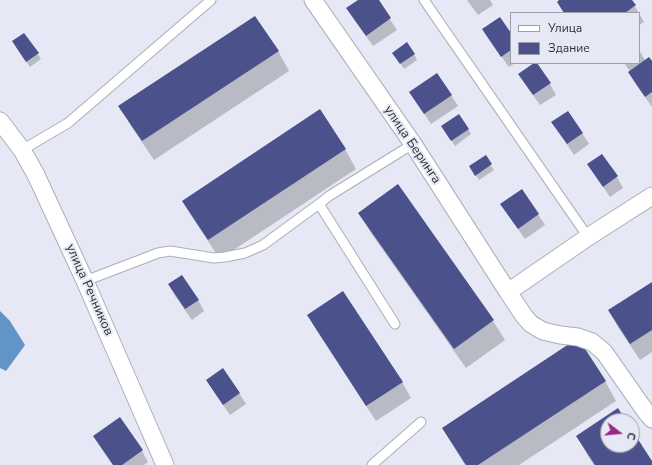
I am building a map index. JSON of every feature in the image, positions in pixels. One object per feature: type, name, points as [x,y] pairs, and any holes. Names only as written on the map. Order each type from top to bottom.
[{"type":"street","name":"улица Беринга","points":[[312,0],[413,144],[524,316],[531,324],[543,331],[592,342],[604,352],[652,419]]},
{"type":"street","name":"улица Речников","points":[[0,122],[22,150],[36,175],[85,281],[165,465]]},
{"type":"street","points":[[508,292],[588,237],[652,196]]},
{"type":"lane","points":[[22,150],[68,123],[211,0]]},
{"type":"lane","points":[[424,0],[588,237]]},
{"type":"lane","points":[[85,281],[158,253],[170,251],[214,258],[245,253],[263,245],[329,196],[413,144]]},
{"type":"lane","points":[[319,204],[395,324]]},
{"type":"lane","points":[[372,465],[420,422]]},
{"type":"water","points":[[0,311],[10,321],[25,345],[6,371],[0,368]]},
{"type":"building","points":[[358,0],[379,0],[391,18],[366,36],[346,8]]},
{"type":"building","points":[[559,0],[632,0],[636,5],[626,12],[563,12],[557,2]]},
{"type":"building","points":[[255,16],[279,51],[142,141],[118,106]]},
{"type":"building","points":[[500,17],[510,32],[510,51],[501,57],[482,29]]},
{"type":"building","points":[[24,33],[39,53],[26,62],[12,41]]},
{"type":"building","points":[[407,42],[415,54],[400,64],[392,53]]},
{"type":"building","points":[[649,57],[652,61],[652,92],[645,97],[628,72]]},
{"type":"building","points":[[533,64],[538,64],[551,83],[533,95],[518,74]]},
{"type":"building","points":[[437,73],[452,95],[424,114],[409,92]]},
{"type":"building","points":[[320,109],[346,149],[208,240],[182,201]]},
{"type":"building","points":[[568,111],[583,133],[567,144],[551,122]]},
{"type":"building","points":[[459,114],[469,129],[451,141],[441,126]]},
{"type":"building","points":[[602,154],[618,176],[603,187],[587,164]]},
{"type":"building","points":[[486,155],[492,164],[475,176],[469,166]]},
{"type":"building","points":[[398,184],[494,320],[454,349],[358,213]]},
{"type":"building","points":[[522,189],[539,214],[518,229],[500,204]]},
{"type":"building","points":[[182,275],[199,300],[185,309],[168,284]]},
{"type":"building","points":[[652,282],[652,330],[630,344],[608,310]]},
{"type":"building","points":[[343,291],[403,382],[366,406],[307,315]]},
{"type":"building","points":[[578,338],[606,381],[478,465],[466,465],[442,428]]},
{"type":"building","points":[[223,368],[240,393],[223,405],[206,380]]},
{"type":"building","points":[[618,408],[621,413],[610,413]]},
{"type":"building","points":[[120,417],[143,450],[122,465],[113,465],[93,436]]},
{"type":"building","points":[[600,420],[600,453],[640,453],[640,442],[652,461],[652,465],[595,465],[576,436]]}]
